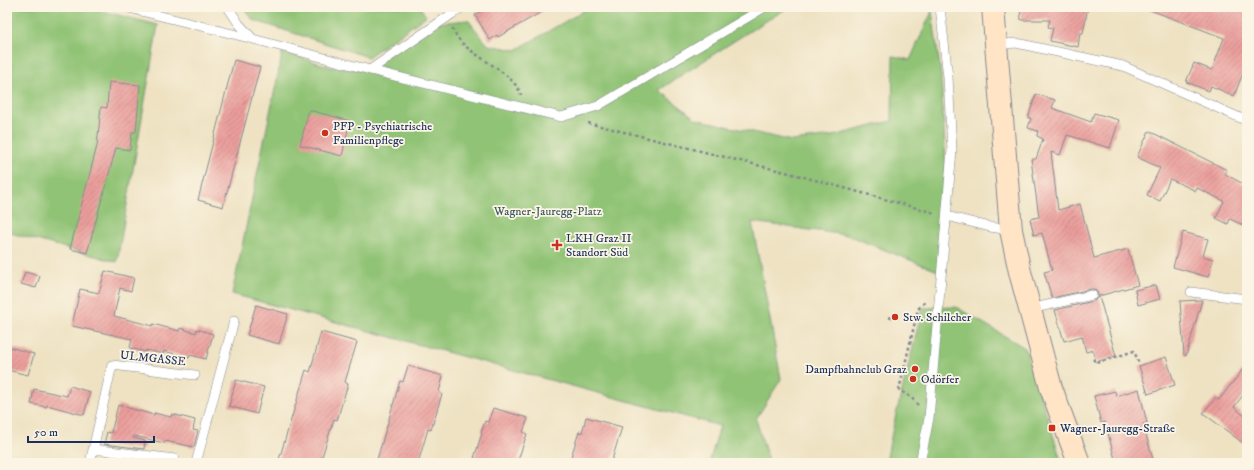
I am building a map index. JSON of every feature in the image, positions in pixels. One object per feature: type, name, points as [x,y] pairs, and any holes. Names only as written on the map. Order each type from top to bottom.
[{"type":"main road","points":[[994,7],[1011,230],[1020,272],[1051,388],[1079,463]]},
{"type":"lane","points":[[125,7],[561,117],[598,106],[765,7]]},
{"type":"lane","points":[[228,7],[239,24],[253,39]]},
{"type":"lane","points":[[370,70],[445,17],[462,7]]},
{"type":"lane","points":[[920,463],[930,418],[952,150],[948,77],[940,7]]},
{"type":"lane","points":[[996,45],[1016,43],[1123,66],[1247,122]]},
{"type":"lane","points":[[947,216],[990,227],[1011,230]]},
{"type":"lane","points":[[1192,292],[1247,299]]},
{"type":"lane","points":[[1030,309],[1092,295]]},
{"type":"lane","points":[[196,463],[234,321]]},
{"type":"lane","name":"ULMGASSE","points":[[90,463],[112,365],[195,375]]},
{"type":"lane","points":[[93,449],[175,460]]},
{"type":"path","points":[[445,17],[460,42],[476,55],[502,71],[520,90],[525,108]]},
{"type":"path","points":[[561,117],[793,174],[947,216]]},
{"type":"path","points":[[930,418],[912,397],[899,390],[918,309],[941,288]]},
{"type":"path","points":[[890,319],[892,315]]},
{"type":"path","points":[[1094,359],[1097,363],[1134,351],[1140,366]]},
{"type":"green space","points":[[7,7],[86,7],[158,25],[117,262],[7,232]]},
{"type":"green space","points":[[243,7],[420,7],[426,16],[368,57],[253,20]]},
{"type":"green space","name":"Wagner-Jauregg-Platz","points":[[590,7],[789,7],[659,90],[696,119],[792,141],[833,136],[892,121],[893,56],[910,60],[932,11],[941,75],[946,168],[938,271],[847,235],[752,222],[781,379],[756,419],[769,463],[709,463],[720,426],[232,294],[282,52],[331,67],[370,70],[426,24],[468,20],[488,45],[516,50]]},
{"type":"green space","points":[[956,307],[1025,348],[1062,463],[886,463],[922,308]]},
{"type":"building","points":[[489,7],[550,7],[498,37],[497,35],[490,40],[475,15]]},
{"type":"building","points":[[1020,7],[1088,7],[1083,33],[1080,33],[1078,47],[1050,41],[1053,28],[1048,27],[1050,20],[1021,20]]},
{"type":"building","points":[[1145,7],[1247,7],[1247,63],[1234,96],[1211,86],[1209,91],[1186,82],[1194,63],[1212,70],[1224,38]]},
{"type":"building","points":[[234,60],[260,67],[223,207],[198,200]]},
{"type":"building","points":[[109,82],[140,85],[136,132],[132,132],[130,150],[116,148],[87,253],[70,249],[97,146],[101,107],[107,108]]},
{"type":"building","points":[[1036,94],[1055,100],[1052,108],[1091,122],[1094,113],[1119,120],[1110,148],[1067,135],[1060,155],[1051,152],[1058,210],[1080,204],[1094,258],[1128,249],[1138,285],[1099,296],[1116,356],[1096,362],[1093,350],[1086,352],[1082,336],[1064,341],[1055,310],[1094,301],[1098,297],[1098,293],[1094,289],[1091,289],[1052,298],[1044,272],[1052,270],[1042,233],[1034,235],[1030,219],[1039,217],[1031,159],[1036,159],[1043,139],[1037,136],[1038,131],[1028,128],[1031,118],[1028,118]]},
{"type":"building","name":"PFP - Psychiatrische Familienpflege","points":[[309,110],[350,121],[342,156],[300,145]]},
{"type":"building","points":[[1149,131],[1227,170],[1225,174],[1247,186],[1247,227],[1230,219],[1228,224],[1216,218],[1224,201],[1197,188],[1196,191],[1170,179],[1160,201],[1147,195],[1160,168],[1137,157]]},
{"type":"building","points":[[1183,232],[1208,239],[1203,256],[1213,259],[1208,277],[1173,267]]},
{"type":"building","points":[[105,271],[134,278],[131,291],[120,288],[114,316],[179,331],[180,328],[196,333],[197,329],[213,334],[206,359],[190,355],[189,358],[164,351],[163,354],[146,350],[146,352],[130,348],[132,339],[72,326],[80,289],[99,293]]},
{"type":"building","points":[[25,272],[40,276],[36,288],[21,284]]},
{"type":"building","points":[[1156,285],[1160,299],[1138,305],[1135,290]]},
{"type":"building","points":[[1202,300],[1186,356],[1184,355],[1180,301]]},
{"type":"building","points":[[256,305],[288,314],[279,344],[247,335]]},
{"type":"building","points":[[321,332],[357,342],[345,382],[348,384],[337,420],[334,419],[320,463],[278,463],[306,370],[310,372]]},
{"type":"building","points":[[9,347],[34,354],[28,375],[7,370],[7,355]]},
{"type":"building","points":[[1166,357],[1175,385],[1148,394],[1139,366]]},
{"type":"building","points":[[1247,364],[1247,390],[1234,407],[1247,418],[1247,446],[1203,413],[1216,397],[1219,400]]},
{"type":"building","points":[[408,366],[443,376],[439,392],[442,394],[431,430],[428,429],[418,463],[376,463],[400,381],[403,382]]},
{"type":"building","points":[[236,380],[264,387],[257,414],[229,406]]},
{"type":"building","points":[[70,386],[90,392],[84,415],[47,405],[47,407],[31,404],[34,389],[67,396]]},
{"type":"building","points":[[1139,389],[1147,423],[1143,424],[1154,463],[1116,463],[1105,422],[1101,423],[1094,396],[1115,391],[1116,396]]},
{"type":"building","points":[[118,405],[154,415],[154,413],[171,417],[172,414],[195,420],[193,430],[198,431],[194,447],[165,441],[164,443],[134,436],[133,438],[145,441],[144,449],[104,444],[107,432],[111,433]]},
{"type":"building","points":[[493,408],[528,418],[523,432],[527,434],[517,463],[476,463],[477,459],[474,458],[481,433],[485,421],[488,422]]},
{"type":"building","points":[[586,417],[622,427],[611,463],[569,463],[579,432],[582,433]]},
{"type":"building","points":[[105,457],[116,458],[115,462],[105,459]]},
{"type":"place","name":"PFP - Psychiatrische Familienpflege","points":[[325,133]]},
{"type":"place","name":"LKH Graz II Standort Süd","points":[[557,245]]},
{"type":"place","name":"Stw. Schilcher","points":[[895,317]]},
{"type":"place","name":"Dampfbahnclub Graz","points":[[915,369]]},
{"type":"place","name":"Odörfer","points":[[913,379]]},
{"type":"place","name":"Wagner-Jauregg-Straße","points":[[1052,428]]}]
